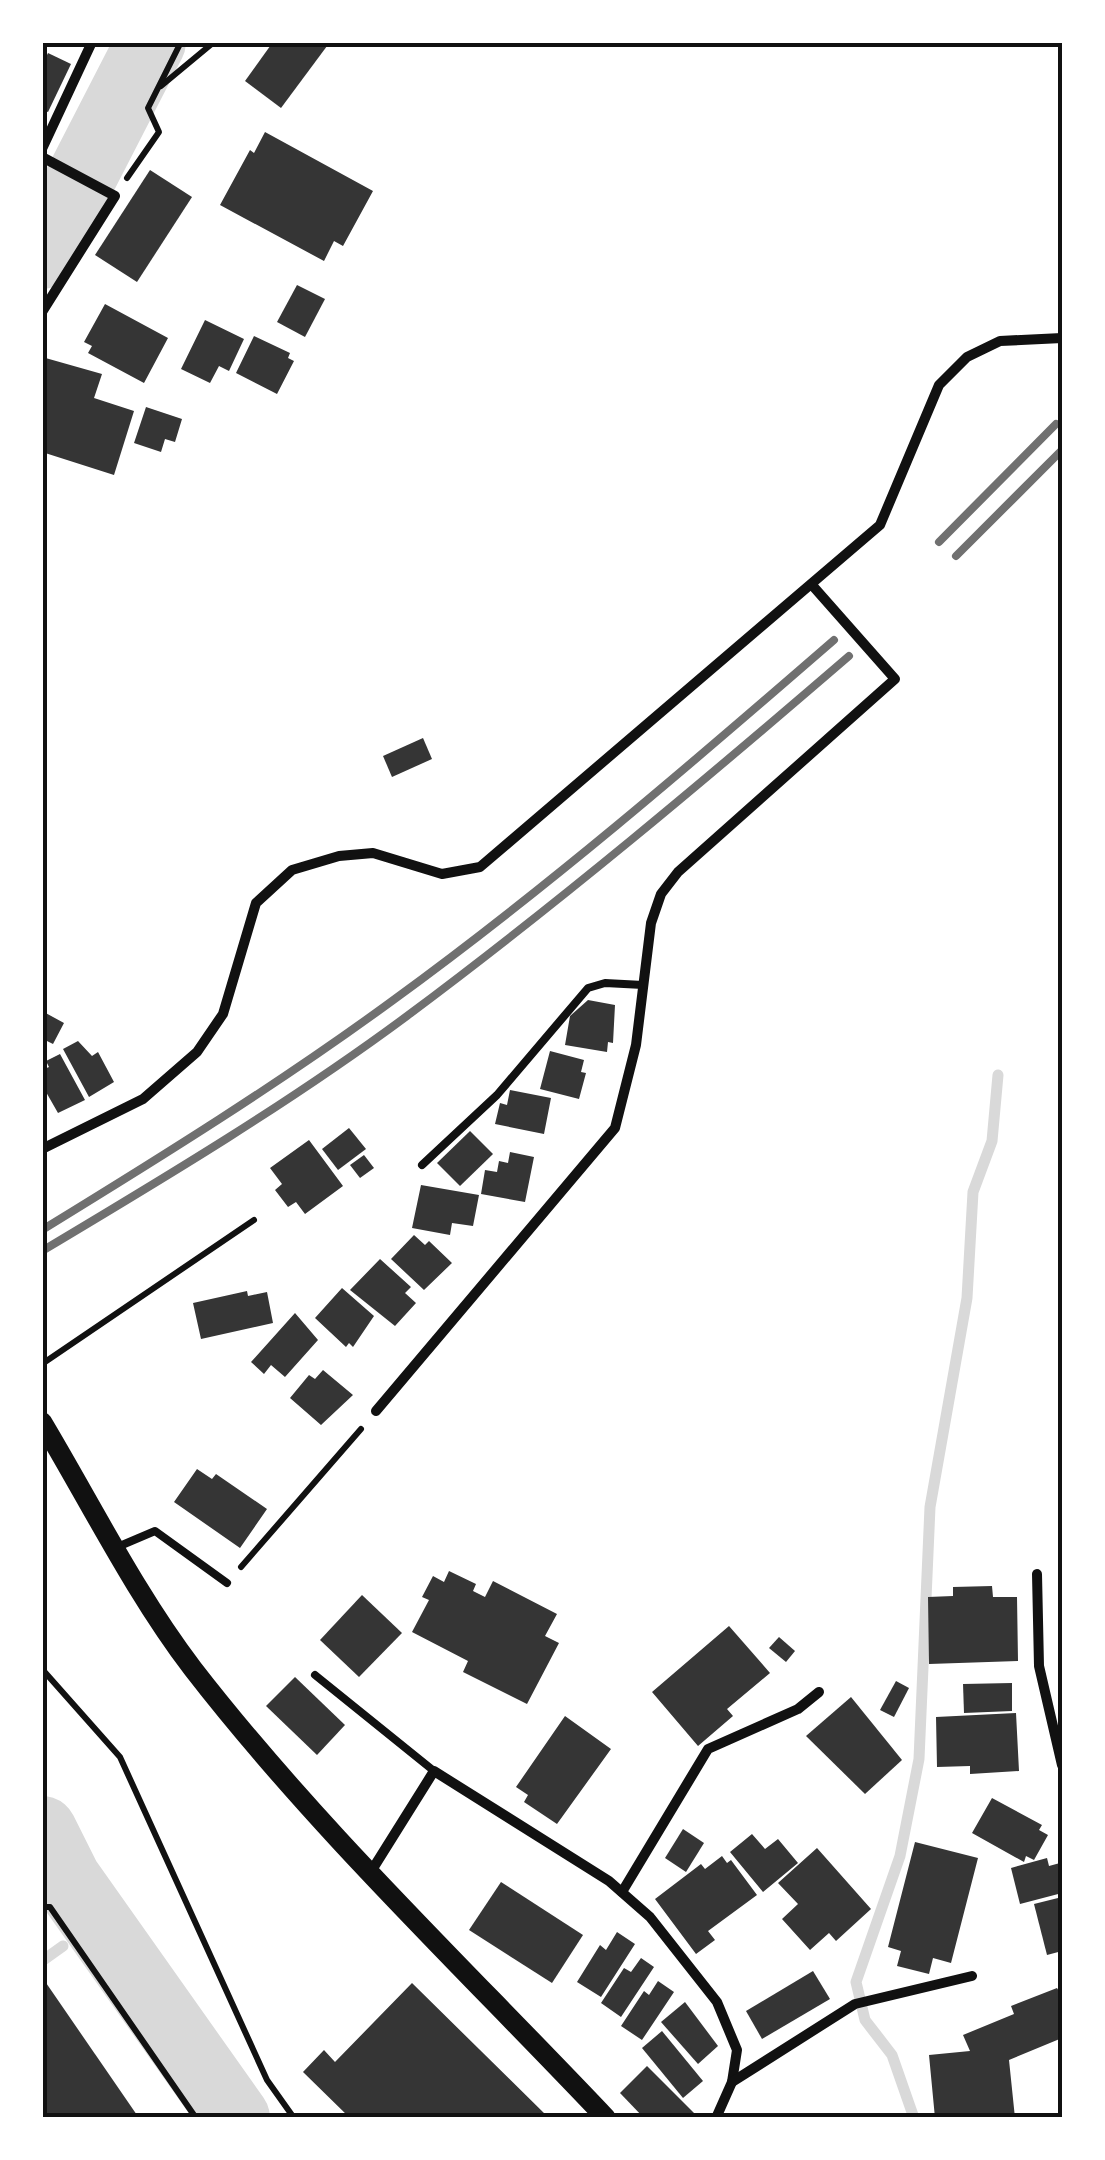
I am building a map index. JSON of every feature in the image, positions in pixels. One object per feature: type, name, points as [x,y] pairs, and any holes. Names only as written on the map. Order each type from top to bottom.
[{"type":"main road","points":[[42,1422],[115,1548],[191,1666],[266,1759],[606,2118]]},
{"type":"street","points":[[42,148],[92,42]]},
{"type":"street","points":[[42,312],[115,196],[48,160]]},
{"type":"street","points":[[42,1148],[143,1099],[197,1052],[223,1014],[256,903],[292,870],[339,856],[373,854],[442,874],[480,867],[880,525],[939,385],[966,357],[1000,341],[1062,338]]},
{"type":"street","points":[[376,1411],[616,1128],[636,1045],[651,922],[662,894],[678,872],[895,679],[812,585]]},
{"type":"street","points":[[1037,1574],[1038,1666],[1062,1765]]},
{"type":"street","points":[[622,1892],[708,1749],[798,1709],[818,1692]]},
{"type":"street","points":[[372,1870],[434,1771],[622,1892],[650,1918],[717,2002],[737,2050],[732,2082],[716,2118]]},
{"type":"street","points":[[732,2082],[855,2004],[972,1976]]},
{"type":"lane","points":[[422,1166],[497,1096],[588,988],[605,983],[643,985]]},
{"type":"lane","points":[[115,1548],[155,1531],[227,1582]]},
{"type":"lane","points":[[314,1675],[434,1771]]},
{"type":"path","points":[[115,196],[158,132],[148,108],[180,42]]},
{"type":"path","points":[[159,88],[214,42]]},
{"type":"path","points":[[42,1364],[254,1220]]},
{"type":"path","points":[[227,1582],[349,1443]]},
{"type":"path","points":[[42,1669],[120,1757],[267,2080],[294,2118]]},
{"type":"path","points":[[42,1907],[50,1907],[196,2118]]},
{"type":"building","points":[[273,42],[330,42],[281,108],[245,81]]},
{"type":"building","points":[[48,53],[71,64],[48,112],[42,110],[42,65]]},
{"type":"building","points":[[265,132],[373,191],[343,246],[334,241],[324,261],[220,205],[250,150],[254,153]]},
{"type":"building","points":[[150,170],[192,197],[137,282],[95,255]]},
{"type":"building","points":[[297,285],[325,299],[305,337],[277,322]]},
{"type":"building","points":[[105,304],[168,338],[144,383],[88,353],[92,346],[84,342]]},
{"type":"building","points":[[205,320],[244,339],[229,371],[219,366],[210,383],[181,369]]},
{"type":"building","points":[[254,336],[290,353],[288,358],[294,361],[277,394],[236,373]]},
{"type":"building","points":[[42,357],[102,374],[94,398],[134,411],[114,475],[42,452]]},
{"type":"building","points":[[146,407],[182,419],[175,442],[165,439],[161,452],[134,443]]},
{"type":"building","points":[[423,738],[432,759],[392,777],[383,756]]},
{"type":"building","points":[[588,1000],[615,1005],[613,1043],[608,1042],[607,1052],[565,1045],[570,1016]]},
{"type":"building","points":[[42,1011],[64,1023],[53,1044],[47,1041],[42,1049]]},
{"type":"building","points":[[78,1041],[92,1056],[98,1052],[114,1082],[89,1097],[63,1049]]},
{"type":"building","points":[[550,1051],[584,1060],[581,1072],[586,1073],[579,1099],[540,1089]]},
{"type":"building","points":[[60,1054],[85,1100],[58,1113],[42,1085],[42,1070],[49,1067],[46,1061]]},
{"type":"building","points":[[510,1090],[551,1098],[544,1134],[495,1124],[500,1103],[507,1105]]},
{"type":"building","points":[[349,1128],[366,1149],[338,1170],[322,1149]]},
{"type":"building","points":[[470,1131],[493,1154],[460,1186],[437,1163]]},
{"type":"building","points":[[309,1140],[343,1186],[305,1214],[296,1202],[288,1207],[275,1190],[282,1184],[270,1168]]},
{"type":"building","points":[[510,1152],[534,1157],[525,1202],[481,1194],[485,1170],[497,1172],[499,1161],[508,1163]]},
{"type":"building","points":[[364,1155],[374,1168],[360,1178],[350,1165]]},
{"type":"building","points":[[421,1185],[479,1195],[473,1226],[452,1223],[450,1235],[412,1228]]},
{"type":"building","points":[[414,1235],[425,1245],[429,1241],[452,1263],[424,1290],[391,1259]]},
{"type":"building","points":[[380,1259],[411,1287],[405,1293],[416,1303],[395,1326],[350,1290]]},
{"type":"building","points":[[342,1288],[374,1316],[353,1347],[349,1343],[346,1347],[315,1318]]},
{"type":"building","points":[[247,1291],[248,1296],[267,1292],[273,1323],[201,1339],[193,1303]]},
{"type":"building","points":[[295,1313],[318,1340],[285,1377],[271,1365],[264,1374],[251,1362]]},
{"type":"building","points":[[323,1370],[353,1395],[321,1425],[290,1398],[309,1375],[315,1379]]},
{"type":"building","points":[[197,1469],[212,1479],[216,1474],[267,1509],[240,1548],[174,1502]]},
{"type":"building","points":[[449,1571],[476,1584],[473,1591],[485,1597],[493,1581],[557,1614],[545,1636],[559,1643],[527,1704],[463,1672],[468,1661],[412,1632],[429,1600],[422,1597],[433,1576],[444,1582]]},
{"type":"building","points":[[992,1586],[993,1597],[1017,1597],[1018,1661],[929,1664],[928,1597],[953,1596],[953,1587]]},
{"type":"building","points":[[362,1595],[402,1633],[359,1677],[320,1640]]},
{"type":"building","points":[[729,1626],[770,1673],[727,1709],[733,1716],[698,1746],[652,1692]]},
{"type":"building","points":[[779,1637],[795,1651],[786,1662],[769,1648]]},
{"type":"building","points":[[295,1677],[345,1725],[317,1755],[266,1706]]},
{"type":"building","points":[[896,1681],[909,1688],[894,1717],[880,1710]]},
{"type":"building","points":[[1012,1683],[1012,1711],[964,1713],[963,1684]]},
{"type":"building","points":[[851,1697],[902,1760],[865,1794],[806,1736]]},
{"type":"building","points":[[1016,1713],[1019,1771],[970,1774],[970,1766],[937,1767],[936,1717]]},
{"type":"building","points":[[565,1716],[611,1749],[557,1824],[524,1802],[528,1795],[516,1787]]},
{"type":"building","points":[[992,1798],[1042,1825],[1039,1830],[1048,1835],[1034,1860],[1026,1856],[1024,1862],[972,1833]]},
{"type":"building","points":[[683,1829],[704,1843],[686,1872],[665,1858]]},
{"type":"building","points":[[752,1834],[765,1849],[778,1839],[798,1863],[763,1892],[730,1852]]},
{"type":"building","points":[[915,1842],[978,1858],[951,1963],[933,1958],[929,1974],[897,1966],[901,1951],[888,1947]]},
{"type":"building","points":[[817,1848],[871,1909],[836,1941],[829,1933],[810,1950],[782,1919],[798,1904],[778,1883]]},
{"type":"building","points":[[722,1856],[727,1863],[731,1860],[757,1895],[708,1931],[715,1940],[696,1954],[655,1899],[701,1864],[705,1869]]},
{"type":"building","points":[[1047,1858],[1049,1866],[1060,1863],[1062,1893],[1020,1904],[1011,1868]]},
{"type":"building","points":[[501,1882],[583,1935],[552,1983],[469,1930]]},
{"type":"building","points":[[1062,1897],[1062,1951],[1047,1955],[1034,1904]]},
{"type":"building","points":[[617,1932],[635,1944],[601,1997],[577,1982],[600,1945],[606,1950]]},
{"type":"building","points":[[641,1958],[654,1967],[621,2017],[601,2003],[624,1968],[631,1972]]},
{"type":"building","points":[[813,1971],[830,1999],[762,2039],[746,2011]]},
{"type":"building","points":[[42,1977],[139,2118],[42,2118]]},
{"type":"building","points":[[658,1981],[674,1992],[642,2040],[621,2026],[644,1991],[649,1995]]},
{"type":"building","points":[[412,1983],[549,2118],[350,2118],[303,2072],[324,2050],[335,2062]]},
{"type":"building","points":[[1057,1988],[1062,1996],[1062,2038],[1009,2060],[1015,2118],[935,2118],[929,2055],[970,2051],[963,2035],[1014,2014],[1011,2006]]},
{"type":"building","points":[[685,2002],[718,2046],[698,2064],[661,2022]]},
{"type":"building","points":[[662,2031],[703,2081],[683,2098],[642,2048]]},
{"type":"building","points":[[647,2066],[695,2114],[692,2118],[644,2118],[620,2093]]},
{"type":"waterway","points":[[42,254],[151,42]]},
{"type":"waterway","points":[[914,2118],[892,2055],[865,2020],[856,1982],[900,1856],[919,1759],[930,1507],[967,1298],[973,1192],[992,1141],[998,1075]]},
{"type":"waterway","points":[[42,1831],[66,1879],[235,2118]]},
{"type":"waterway","points":[[81,1934],[98,1921]]},
{"type":"waterway","points":[[42,1961],[63,1946]]},
{"type":"railway","points":[[939,542],[1056,424]]},
{"type":"railway","points":[[956,556],[1062,450]]},
{"type":"railway","points":[[42,1230],[263,1090],[449,958],[617,825],[834,640]]},
{"type":"railway","points":[[42,1251],[273,1109],[407,1016],[631,840],[849,656]]}]
